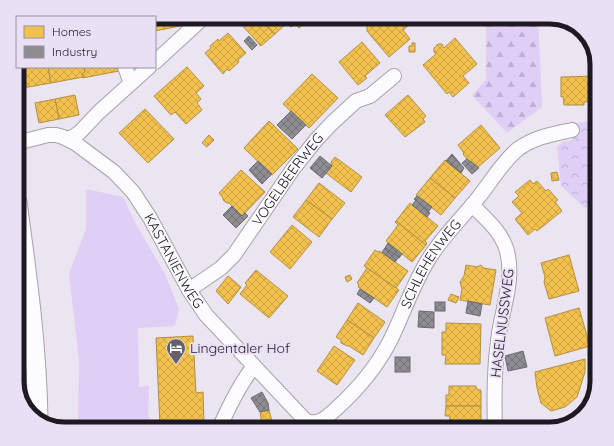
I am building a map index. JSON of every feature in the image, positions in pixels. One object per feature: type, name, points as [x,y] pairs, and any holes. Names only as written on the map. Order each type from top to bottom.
[{"type":"main road","points":[[24,258],[34,338],[38,412]]},
{"type":"street","points":[[156,61],[196,24]]},
{"type":"street","points":[[126,68],[131,83]]},
{"type":"street","points":[[69,139],[79,133],[99,112],[148,68]]},
{"type":"street","name":"VOGELBEERWEG","points":[[189,290],[221,268],[234,256],[293,169],[316,140],[332,123],[356,101],[370,96],[394,76]]},
{"type":"street","name":"SCHLEHENWEG","points":[[319,422],[343,403],[374,367],[389,342],[416,281],[427,261],[437,246],[509,158],[520,148],[540,137],[572,130]]},
{"type":"street","name":"KASTANIENWEG","points":[[24,141],[48,135],[56,135],[69,139],[114,172],[132,192],[150,218],[189,290],[206,315],[307,422]]},
{"type":"street","name":"HASELNUSSWEG","points":[[472,205],[491,224],[501,238],[506,248],[509,263],[508,284],[498,341],[494,402],[495,422]]},
{"type":"street","points":[[222,422],[233,397],[241,383],[254,366]]},
{"type":"green space","points":[[486,24],[538,24],[542,107],[507,133],[472,95],[486,80]]},
{"type":"green space","points":[[590,121],[590,207],[585,208],[561,186],[557,147],[562,142],[573,140],[571,124]]},
{"type":"green space","points":[[86,189],[123,197],[137,226],[165,274],[179,309],[175,326],[138,328],[139,387],[149,386],[148,413],[150,422],[78,422],[79,360],[69,274],[86,229]]},
{"type":"water","points":[[589,385],[590,385],[586,400],[581,406]]},
{"type":"building: Homes","points":[[156,24],[185,25],[156,31]]},
{"type":"building: Homes","points":[[241,24],[266,24],[275,34],[261,46]]},
{"type":"building: Homes","points":[[266,24],[286,24],[275,34]]},
{"type":"building: Homes","points":[[295,24],[304,24],[299,28]]},
{"type":"building: Homes","points":[[369,24],[408,24],[409,25],[403,30],[410,39],[389,57],[367,31]]},
{"type":"building: Homes","points":[[228,33],[246,53],[238,60],[239,62],[229,71],[227,69],[223,74],[205,53],[218,39],[219,41]]},
{"type":"building: Homes","points":[[455,38],[477,64],[463,76],[469,83],[453,97],[449,92],[447,94],[423,65],[436,54],[434,52],[434,48],[438,44],[442,44],[444,48]]},
{"type":"building: Homes","points":[[362,42],[380,63],[365,76],[367,78],[358,85],[339,62]]},
{"type":"building: Homes","points":[[412,43],[415,43],[415,52],[409,52],[409,46],[412,46]]},
{"type":"building: Homes","points":[[187,67],[204,86],[196,93],[201,99],[197,103],[202,110],[186,124],[175,112],[171,115],[154,96]]},
{"type":"building: Homes","points":[[24,68],[48,68],[51,83],[24,88]]},
{"type":"building: Homes","points":[[48,68],[84,68],[85,72],[82,74],[83,77],[51,83]]},
{"type":"building: Homes","points":[[84,68],[118,68],[119,71],[83,78],[82,74],[85,72]]},
{"type":"building: Homes","points":[[312,74],[338,98],[309,128],[283,104]]},
{"type":"building: Homes","points":[[590,76],[590,102],[584,102],[584,105],[564,105],[563,96],[561,97],[561,77]]},
{"type":"building: Homes","points":[[75,95],[79,115],[59,119],[55,99]]},
{"type":"building: Homes","points":[[408,95],[426,116],[423,119],[425,122],[405,137],[385,115]]},
{"type":"building: Homes","points":[[55,99],[59,119],[39,123],[35,103]]},
{"type":"building: Homes","points":[[145,109],[174,139],[148,163],[119,133]]},
{"type":"building: Homes","points":[[269,121],[298,149],[272,175],[244,148]]},
{"type":"building: Homes","points":[[481,125],[500,148],[477,168],[467,159],[458,145]]},
{"type":"building: Homes","points":[[209,135],[214,140],[207,147],[202,143]]},
{"type":"building: Homes","points":[[335,157],[362,177],[351,192],[326,173],[332,166],[331,162]]},
{"type":"building: Homes","points":[[445,160],[470,181],[455,198],[430,178]]},
{"type":"building: Homes","points":[[241,170],[265,192],[242,216],[229,203],[223,200],[219,193]]},
{"type":"building: Homes","points":[[557,172],[559,180],[552,181],[551,173]]},
{"type":"building: Homes","points":[[430,178],[455,198],[441,215],[416,195]]},
{"type":"building: Homes","points":[[530,180],[533,184],[537,181],[546,191],[548,189],[558,200],[555,202],[562,211],[537,231],[535,229],[528,235],[515,219],[522,213],[512,202],[519,196],[515,192]]},
{"type":"building: Homes","points":[[319,183],[345,203],[332,219],[306,200]]},
{"type":"building: Homes","points":[[306,200],[332,219],[319,237],[293,217]]},
{"type":"building: Homes","points":[[410,203],[438,226],[425,241],[427,243],[426,245],[396,221]]},
{"type":"building: Homes","points":[[396,221],[426,245],[412,262],[386,241],[398,225],[395,222]]},
{"type":"building: Homes","points":[[292,225],[312,242],[290,269],[270,252]]},
{"type":"building: Homes","points":[[375,250],[378,252],[379,251],[408,271],[396,288],[364,266]]},
{"type":"building: Homes","points":[[569,255],[579,291],[549,299],[541,263]]},
{"type":"building: Homes","points":[[466,265],[477,267],[481,265],[483,268],[496,270],[490,305],[460,300],[462,289],[460,282],[464,276]]},
{"type":"building: Homes","points":[[367,268],[399,290],[387,307],[358,287],[359,285],[357,283]]},
{"type":"building: Homes","points":[[256,270],[288,296],[269,318],[240,294],[247,285],[245,283]]},
{"type":"building: Homes","points":[[350,275],[352,279],[347,282],[345,277]]},
{"type":"building: Homes","points":[[228,276],[241,287],[228,304],[216,291]]},
{"type":"building: Homes","points":[[451,294],[459,297],[456,303],[448,300]]},
{"type":"building: Homes","points":[[358,303],[385,322],[374,338],[347,320]]},
{"type":"building: Homes","points":[[579,308],[590,346],[555,356],[545,318]]},
{"type":"building: Homes","points":[[347,320],[374,338],[363,355],[341,343],[341,340],[336,337]]},
{"type":"building: Homes","points":[[446,323],[481,324],[480,364],[445,364],[446,355],[442,355],[442,332],[446,332]]},
{"type":"building: Homes","name":"Lingentaler Hof","points":[[193,336],[196,393],[203,392],[204,422],[160,422],[156,338]]},
{"type":"building: Homes","points":[[334,346],[355,360],[337,385],[317,371]]},
{"type":"building: Homes","points":[[585,359],[585,372],[577,397],[565,407],[551,411],[541,403],[535,372]]},
{"type":"building: Homes","points":[[449,386],[476,386],[476,388],[481,390],[481,406],[446,406],[446,395],[449,395]]},
{"type":"building: Homes","points":[[446,406],[481,406],[481,421],[478,422],[449,422],[450,416],[445,416]]},
{"type":"building: Homes","points":[[269,410],[272,422],[262,422],[260,412]]},
{"type":"building: Industry","points":[[249,36],[257,45],[252,50],[244,41]]},
{"type":"building: Industry","points":[[291,111],[306,125],[292,139],[277,125]]},
{"type":"building: Industry","points":[[452,154],[464,168],[461,173],[446,161]]},
{"type":"building: Industry","points":[[320,156],[332,166],[322,178],[310,168]]},
{"type":"building: Industry","points":[[467,159],[479,168],[472,174],[462,163]]},
{"type":"building: Industry","points":[[258,161],[272,174],[262,184],[249,170]]},
{"type":"building: Industry","points":[[417,196],[432,207],[429,211],[414,199]]},
{"type":"building: Industry","points":[[416,200],[430,213],[427,217],[412,205]]},
{"type":"building: Industry","points":[[232,206],[242,216],[245,213],[248,216],[236,228],[223,215]]},
{"type":"building: Industry","points":[[388,243],[402,254],[399,258],[385,248]]},
{"type":"building: Industry","points":[[385,248],[399,257],[395,262],[382,252]]},
{"type":"building: Industry","points":[[360,289],[374,298],[370,303],[357,294]]},
{"type":"building: Industry","points":[[468,301],[482,304],[480,316],[466,313]]},
{"type":"building: Industry","points":[[435,302],[445,302],[445,311],[435,311]]},
{"type":"building: Industry","points":[[419,311],[434,312],[434,328],[418,327]]},
{"type":"building: Industry","points":[[523,351],[527,367],[508,371],[505,356]]},
{"type":"building: Industry","points":[[395,357],[410,357],[410,372],[395,372]]},
{"type":"building: Industry","points":[[262,392],[268,403],[269,410],[260,412],[251,398]]},
{"type":"place","name":"Lingentaler Hof","points":[[176,365]]}]
